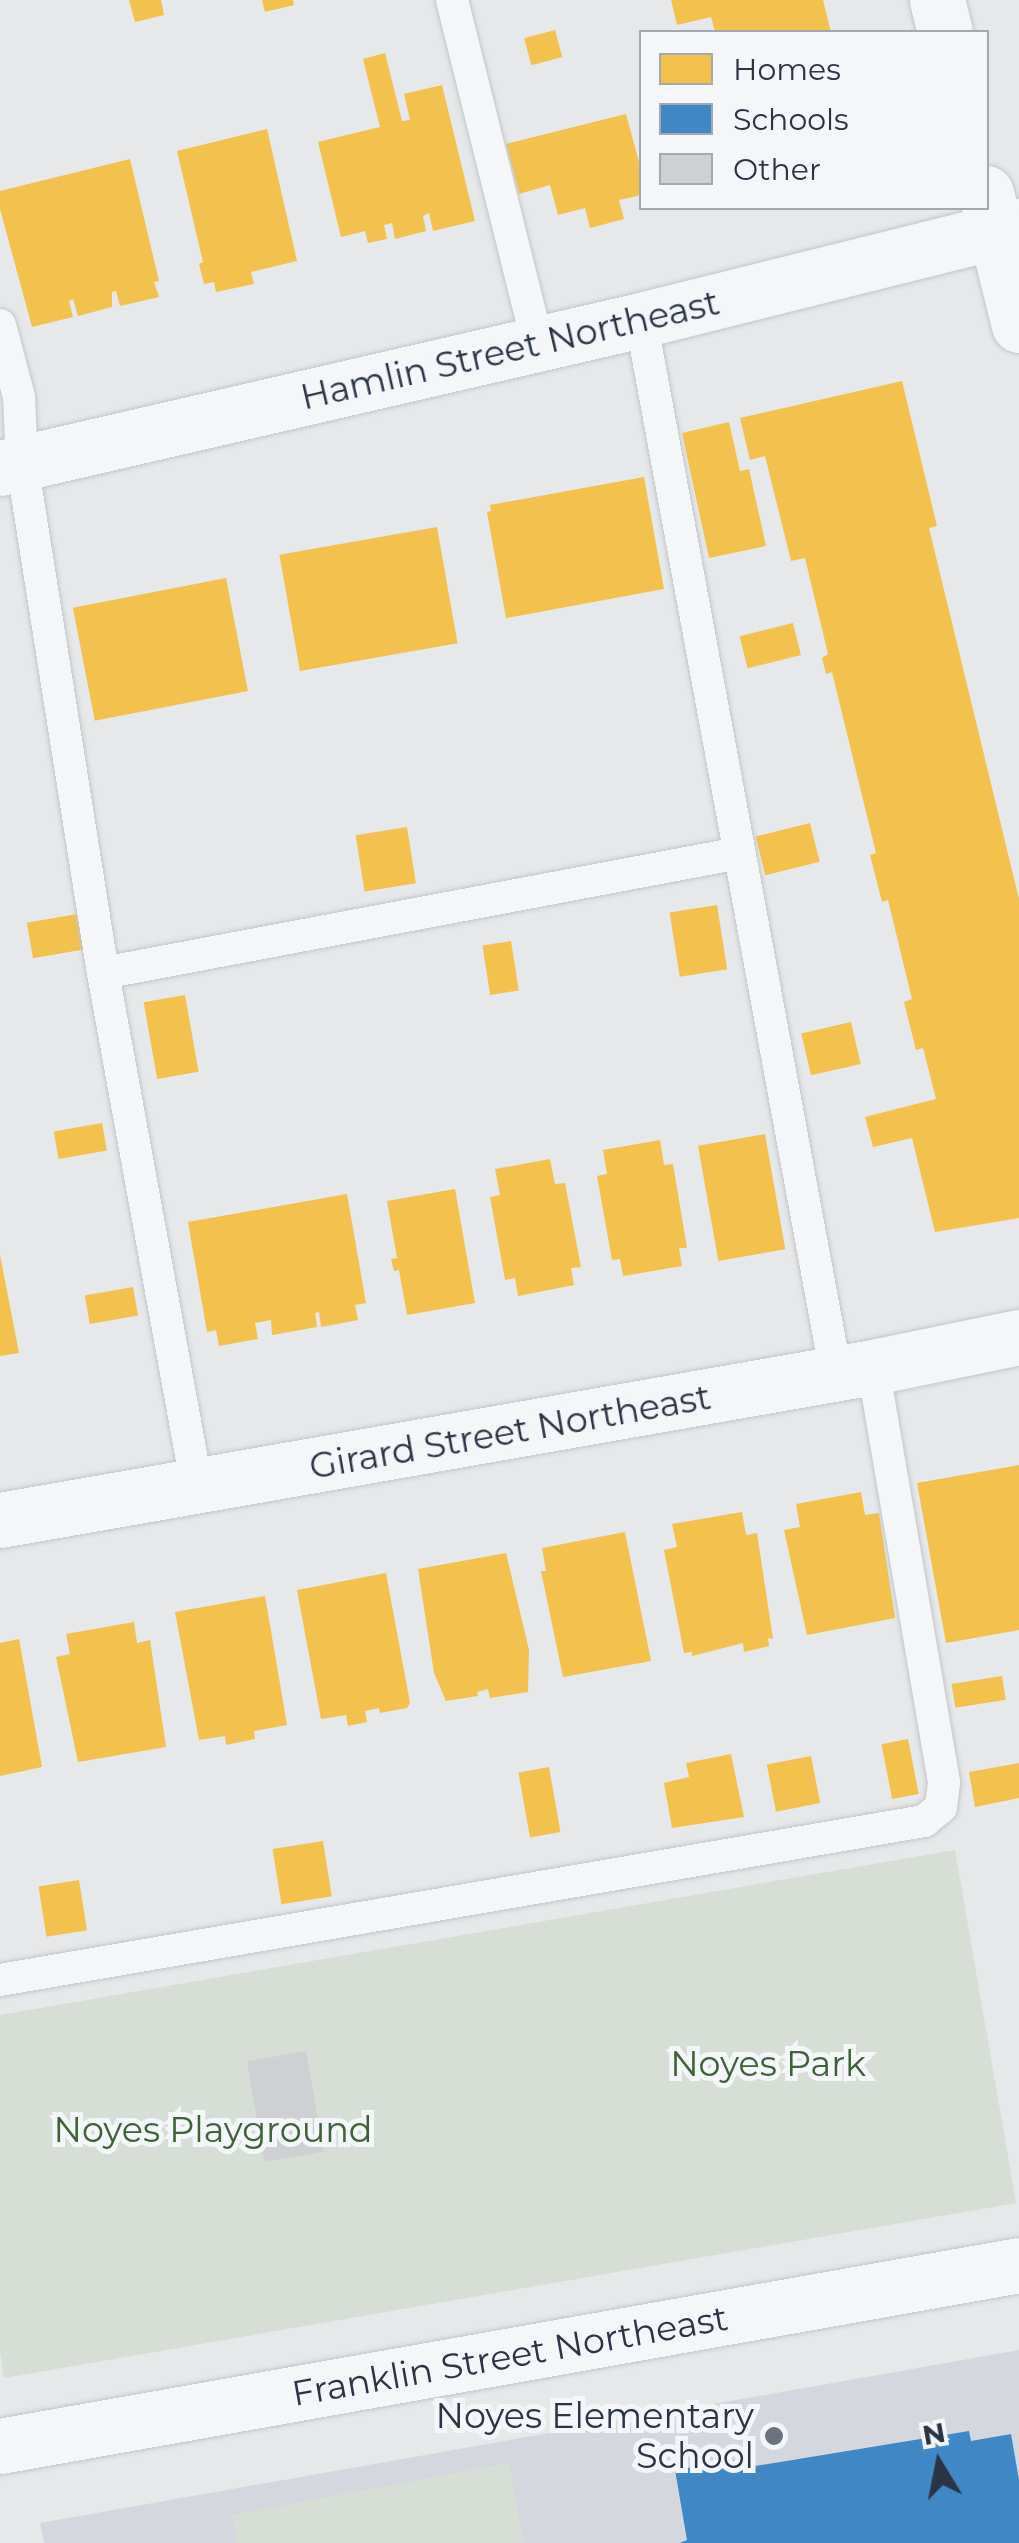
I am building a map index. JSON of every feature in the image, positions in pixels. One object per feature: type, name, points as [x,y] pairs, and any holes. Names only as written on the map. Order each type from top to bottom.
[{"type":"street","points":[[937,0],[944,30]]},
{"type":"street","name":"Hamlin Street Northeast","points":[[11,466],[641,320],[1001,217]]},
{"type":"street","points":[[1001,217],[1019,326]]},
{"type":"street","name":"Girard Street Northeast","points":[[0,1520],[854,1371],[1019,1337]]},
{"type":"street","name":"Franklin Street Northeast","points":[[0,2446],[1019,2265]]},
{"type":"lane","points":[[452,0],[538,345]]},
{"type":"lane","points":[[0,1980],[924,1821],[941,1807],[944,1782],[739,853],[641,320]]},
{"type":"lane","points":[[0,325],[18,397],[11,466],[197,1487]]},
{"type":"lane","points":[[103,974],[739,853]]},
{"type":"shaded area","name":"Noyes Elementary School","points":[[1019,2350],[1019,2543],[44,2543],[40,2523]]},
{"type":"green space","name":"Noyes Park","points":[[955,1850],[1016,2203],[4,2378],[0,2352],[0,2015]]},
{"type":"green space","points":[[509,2463],[524,2543],[237,2543],[232,2515]]},
{"type":"building: Homes","points":[[129,0],[161,0],[164,15],[135,22]]},
{"type":"building: Homes","points":[[262,0],[293,0],[294,5],[265,12]]},
{"type":"building: Homes","points":[[671,0],[823,0],[830,30],[714,30],[711,17],[677,25]]},
{"type":"building: Homes","points":[[555,30],[562,57],[531,65],[524,38]]},
{"type":"building: Homes","points":[[385,53],[402,121],[410,120],[404,94],[442,85],[475,221],[433,231],[429,213],[423,216],[426,231],[395,239],[392,223],[384,225],[387,239],[368,243],[365,231],[341,237],[318,142],[380,127],[363,59]]},
{"type":"building: Homes","points":[[626,114],[639,162],[639,196],[619,200],[624,219],[590,228],[585,208],[558,215],[550,185],[519,194],[506,144]]},
{"type":"building: Homes","points":[[267,129],[297,261],[251,272],[254,284],[216,292],[214,282],[204,284],[199,264],[203,262],[177,151]]},
{"type":"building: Homes","points":[[130,159],[159,281],[154,282],[159,297],[120,306],[116,291],[112,292],[112,307],[78,316],[73,299],[69,301],[73,317],[32,327],[0,209],[0,191]]},
{"type":"building: Homes","points":[[902,381],[937,526],[929,528],[1019,899],[1019,1218],[935,1232],[912,1138],[873,1147],[865,1117],[936,1099],[923,1048],[916,1050],[904,1002],[912,999],[888,900],[882,902],[870,855],[876,853],[832,672],[826,674],[822,658],[828,654],[805,558],[791,561],[765,456],[750,460],[740,418]]},
{"type":"building: Homes","points":[[729,422],[740,471],[749,469],[766,546],[709,558],[682,433]]},
{"type":"building: Homes","points":[[644,477],[664,589],[506,618],[487,512],[491,511],[490,505]]},
{"type":"building: Homes","points":[[437,527],[457,643],[300,671],[279,555]]},
{"type":"building: Homes","points":[[226,578],[248,691],[95,721],[73,608]]},
{"type":"building: Homes","points":[[793,623],[801,655],[748,668],[740,636]]},
{"type":"building: Homes","points":[[810,823],[820,862],[765,875],[756,837]]},
{"type":"building: Homes","points":[[407,827],[416,883],[365,891],[356,835]]},
{"type":"building: Homes","points":[[717,905],[727,969],[680,977],[670,913]]},
{"type":"building: Homes","points":[[77,914],[83,949],[33,958],[27,923]]},
{"type":"building: Homes","points":[[511,941],[519,990],[490,995],[482,946]]},
{"type":"building: Homes","points":[[185,995],[199,1072],[157,1079],[144,1002]]},
{"type":"building: Homes","points":[[851,1022],[861,1064],[811,1075],[801,1033]]},
{"type":"building: Homes","points":[[102,1123],[107,1151],[59,1159],[54,1132]]},
{"type":"building: Homes","points":[[765,1134],[785,1249],[718,1261],[698,1146]]},
{"type":"building: Homes","points":[[660,1140],[664,1165],[673,1164],[687,1248],[679,1248],[682,1266],[623,1276],[620,1259],[612,1260],[597,1176],[607,1174],[603,1150]]},
{"type":"building: Homes","points":[[550,1159],[555,1184],[565,1183],[581,1267],[571,1268],[574,1285],[518,1296],[515,1278],[505,1280],[490,1197],[500,1195],[495,1169]]},
{"type":"building: Homes","points":[[455,1189],[475,1303],[407,1315],[399,1270],[394,1271],[391,1259],[397,1258],[387,1201]]},
{"type":"building: Homes","points":[[347,1194],[366,1303],[355,1305],[358,1320],[321,1327],[319,1312],[315,1313],[317,1327],[272,1335],[271,1320],[255,1323],[258,1339],[219,1346],[216,1330],[207,1332],[188,1222]]},
{"type":"building: Homes","points":[[0,1255],[19,1353],[0,1356]]},
{"type":"building: Homes","points":[[133,1287],[138,1316],[90,1324],[85,1296]]},
{"type":"building: Homes","points":[[1019,1465],[1019,1630],[946,1643],[917,1483]]},
{"type":"building: Homes","points":[[861,1492],[865,1515],[879,1513],[895,1618],[807,1635],[784,1530],[800,1527],[796,1504]]},
{"type":"building: Homes","points":[[742,1512],[746,1535],[757,1533],[773,1639],[768,1638],[769,1646],[744,1652],[743,1643],[692,1656],[692,1652],[684,1653],[664,1550],[677,1547],[672,1524]]},
{"type":"building: Homes","points":[[625,1532],[651,1661],[563,1677],[541,1571],[546,1571],[542,1548]]},
{"type":"building: Homes","points":[[506,1553],[529,1650],[528,1692],[490,1698],[488,1689],[477,1692],[478,1696],[446,1701],[434,1673],[418,1569]]},
{"type":"building: Homes","points":[[386,1573],[410,1703],[407,1708],[380,1713],[379,1708],[365,1711],[367,1722],[348,1726],[346,1715],[321,1719],[297,1590]]},
{"type":"building: Homes","points":[[265,1596],[287,1725],[254,1731],[255,1739],[226,1745],[225,1736],[199,1740],[175,1612]]},
{"type":"building: Homes","points":[[134,1622],[137,1643],[150,1640],[166,1747],[78,1762],[56,1657],[70,1654],[66,1634]]},
{"type":"building: Homes","points":[[19,1639],[42,1767],[0,1776],[0,1643]]},
{"type":"building: Homes","points":[[1002,1676],[1006,1700],[955,1708],[952,1684]]},
{"type":"building: Homes","points":[[908,1739],[919,1794],[892,1799],[881,1744]]},
{"type":"building: Homes","points":[[731,1754],[744,1817],[672,1828],[664,1783],[689,1777],[686,1763]]},
{"type":"building: Homes","points":[[811,1756],[820,1803],[776,1812],[767,1765]]},
{"type":"building: Homes","points":[[1019,1763],[1019,1798],[975,1807],[969,1772]]},
{"type":"building: Homes","points":[[549,1767],[560,1832],[530,1837],[518,1772]]},
{"type":"building: Homes","points":[[323,1841],[332,1896],[281,1904],[273,1849]]},
{"type":"building: Homes","points":[[79,1880],[87,1930],[46,1937],[39,1886]]},
{"type":"building: Schools","points":[[969,2431],[971,2441],[1011,2434],[1019,2480],[1019,2543],[680,2543],[687,2540],[675,2470],[735,2460],[737,2469]]},
{"type":"building: Other","points":[[306,2051],[324,2151],[265,2162],[247,2061]]},
{"type":"place","name":"Noyes Elementary School","points":[[774,2436]]},
{"type":"park label","name":"Noyes Playground","points":[[213,2130]]}]
